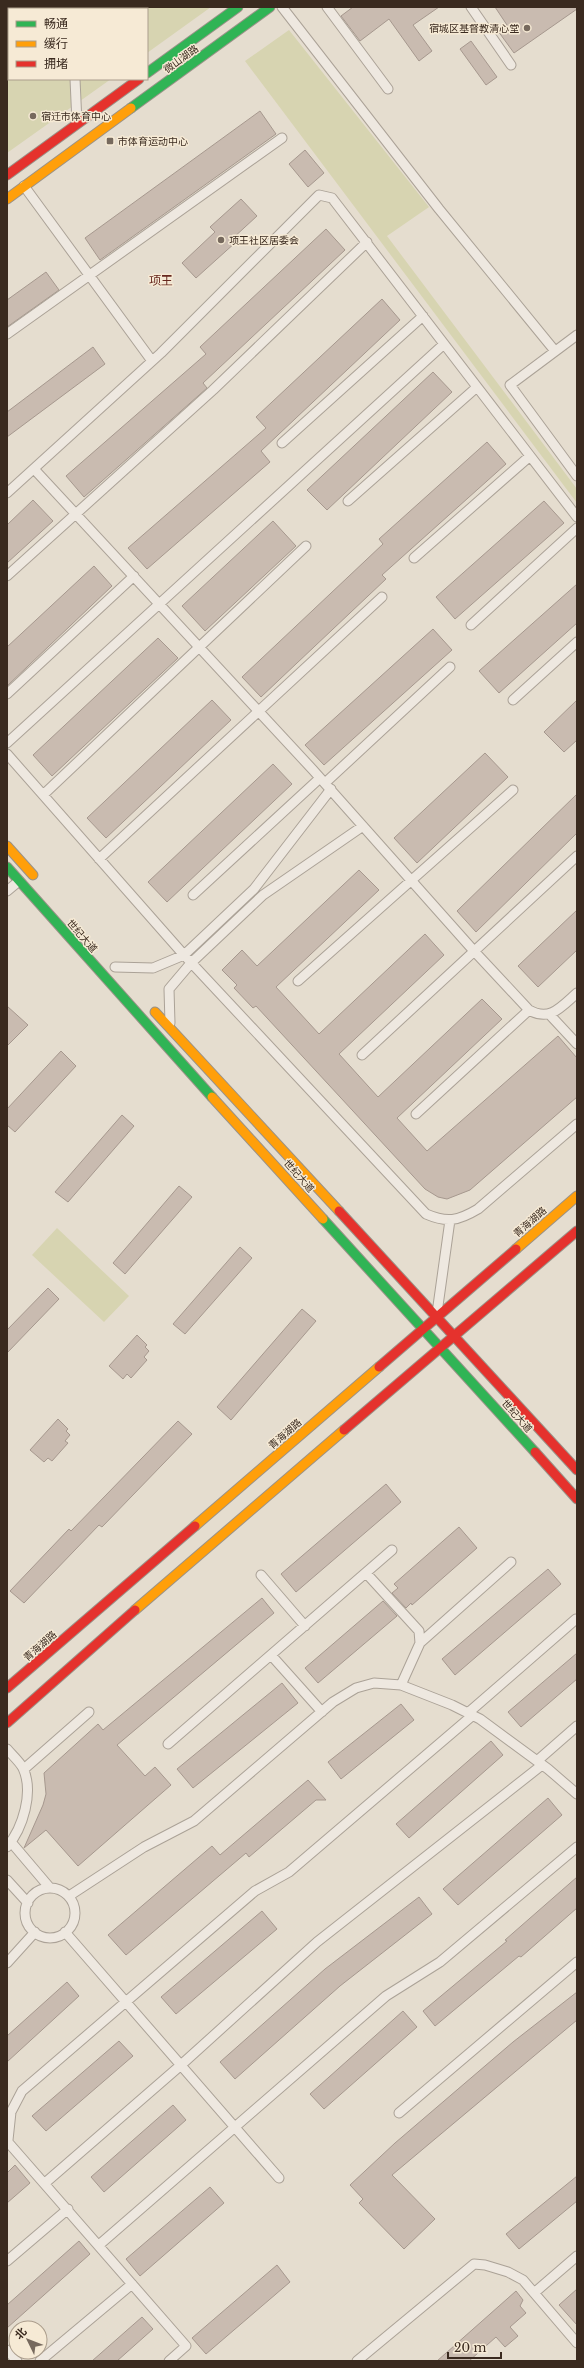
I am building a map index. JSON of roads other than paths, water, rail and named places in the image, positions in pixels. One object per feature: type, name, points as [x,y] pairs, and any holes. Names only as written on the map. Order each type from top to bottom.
[{"type":"street","name":"微山湖路","points":[[148,72],[238,7]]},
{"type":"street","name":"微山湖路","points":[[7,200],[270,7]]},
{"type":"street","points":[[10,173],[138,80]]},
{"type":"street","points":[[7,846],[38,880]]},
{"type":"street","name":"世纪大道","points":[[7,867],[128,1005],[424,1328],[577,1499]]},
{"type":"street","points":[[112,964],[125,978]]},
{"type":"street","name":"世纪大道","points":[[150,1007],[577,1470]]},
{"type":"street","name":"青海湖路","points":[[7,1688],[577,1196]]},
{"type":"street","points":[[7,1723],[577,1231]]},
{"type":"lane","points":[[282,7],[439,209],[555,351]]},
{"type":"lane","points":[[327,7],[388,89]]},
{"type":"lane","points":[[471,7],[511,65]]},
{"type":"lane","points":[[75,80],[77,124]]},
{"type":"lane","points":[[7,334],[282,138]]},
{"type":"lane","points":[[10,173],[24,187],[152,361]]},
{"type":"lane","points":[[7,493],[152,361],[319,195],[332,198],[577,517]]},
{"type":"lane","points":[[7,576],[213,390],[367,242]]},
{"type":"lane","points":[[282,444],[423,316]]},
{"type":"lane","points":[[577,335],[510,385],[577,476]]},
{"type":"lane","points":[[7,743],[444,344]]},
{"type":"lane","points":[[348,502],[477,387]]},
{"type":"lane","points":[[414,558],[530,456]]},
{"type":"lane","points":[[34,469],[325,783],[474,951],[529,1010],[538,1015],[550,1015],[577,993]]},
{"type":"lane","points":[[471,625],[577,528]]},
{"type":"lane","points":[[43,795],[306,546]]},
{"type":"lane","points":[[7,694],[134,576]]},
{"type":"lane","points":[[99,859],[382,597]]},
{"type":"lane","points":[[513,700],[577,642]]},
{"type":"lane","points":[[193,895],[325,783],[450,667]]},
{"type":"lane","points":[[7,754],[191,963],[426,1214],[440,1220],[450,1220],[462,1218],[478,1209],[577,1124]]},
{"type":"lane","points":[[112,964],[153,968],[184,955],[254,889],[325,783]]},
{"type":"lane","points":[[298,981],[513,790]]},
{"type":"lane","points":[[171,1029],[169,989],[191,963],[263,895],[363,826]]},
{"type":"lane","points":[[362,1055],[577,856]]},
{"type":"lane","points":[[7,891],[19,881]]},
{"type":"lane","points":[[416,1114],[529,1010]]},
{"type":"lane","points":[[550,1015],[577,1044]]},
{"type":"lane","points":[[436,1318],[450,1220]]},
{"type":"lane","points":[[168,1744],[392,1550]]},
{"type":"lane","points":[[401,1685],[420,1643],[511,1562]]},
{"type":"lane","points":[[366,1573],[419,1631],[420,1643]]},
{"type":"lane","points":[[261,1575],[305,1626]]},
{"type":"lane","points":[[169,2361],[186,2346],[7,2140],[11,2112],[22,2091],[255,1891],[289,1872],[576,1619]]},
{"type":"lane","points":[[271,1655],[322,1712]]},
{"type":"lane","points":[[69,1896],[144,1847],[194,1821],[322,1712],[356,1688],[374,1683],[401,1685],[452,1705],[470,1714],[540,1763],[577,1794]]},
{"type":"lane","points":[[24,1769],[89,1712]]},
{"type":"lane","points":[[45,2183],[182,2065],[318,1942],[540,1763],[577,1726]]},
{"type":"lane","points":[[7,1749],[24,1769],[26,1783],[26,1811],[19,1830],[9,1844],[50,1888]]},
{"type":"lane","points":[[99,2245],[386,1996],[440,1962],[577,1847]]},
{"type":"lane","points":[[7,1880],[28,1903]]},
{"type":"lane","points":[[50,1888],[62,1891],[69,1896],[74,1907],[74,1919],[65,1932],[50,1938],[35,1932],[26,1919],[28,1903],[38,1891],[50,1888]]},
{"type":"lane","points":[[7,1963],[35,1932]]},
{"type":"lane","points":[[65,1932],[279,2178]]},
{"type":"lane","points":[[399,2113],[577,1962]]},
{"type":"lane","points":[[7,2261],[68,2209]]},
{"type":"lane","points":[[534,2293],[577,2256]]},
{"type":"lane","points":[[357,2361],[474,2264],[508,2272],[523,2280],[577,2343]]},
{"type":"lane","points":[[40,2361],[132,2284]]},
{"type":"lane","points":[[7,2350],[17,2361]]},
{"type":"place","name":"宿城区基督教清心堂","points":[[527,28]]},
{"type":"place","name":"宿迁市体育中心","points":[[33,116]]},
{"type":"place","name":"市体育运动中心","points":[[110,141]]},
{"type":"place","name":"项王社区居委会","points":[[221,240]]},
{"type":"district","name":"项王","points":[[161,280]]}]
